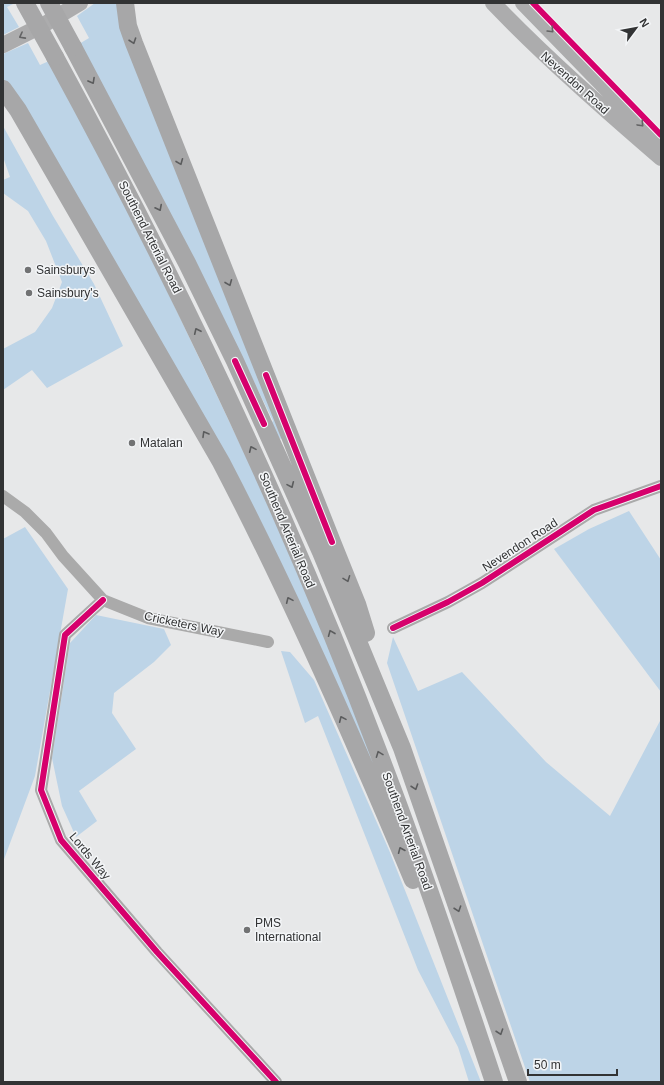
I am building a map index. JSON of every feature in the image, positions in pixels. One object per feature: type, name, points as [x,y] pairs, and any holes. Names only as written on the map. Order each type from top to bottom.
[{"type":"highway","name":"Southend Arterial Road","points":[[25,3],[170,276],[245,433],[304,568],[381,758],[494,1082]]},
{"type":"highway","name":"Southend Arterial Road","points":[[48,3],[151,191],[238,368],[321,552],[402,748],[518,1082]]},
{"type":"highway","points":[[125,3],[128,26],[134,44],[356,604],[402,748]]},
{"type":"highway","points":[[3,89],[22,116],[214,450],[246,510],[274,566],[371,782],[480,1041]]},
{"type":"main road","points":[[3,45],[45,24],[80,3]]},
{"type":"main road","name":"Nevendon Road","points":[[493,3],[532,43],[583,91],[661,158]]},
{"type":"main road","name":"Nevendon Road","points":[[523,3],[661,145]]},
{"type":"street","name":"Nevendon Road","points":[[393,628],[448,602],[482,583],[594,510],[661,486]]},
{"type":"street","name":"Cricketers Way","points":[[3,496],[25,512],[46,533],[63,556],[103,600],[148,618],[268,642]]},
{"type":"street","name":"Lords Way","points":[[103,600],[65,635],[41,790],[61,840],[158,952],[276,1082]]},
{"type":"shaded area","points":[[3,3],[15,3],[7,7],[19,27],[3,35]]},
{"type":"shaded area","points":[[95,3],[117,3],[282,438],[280,439],[271,423],[273,421],[253,380],[79,44],[89,38],[77,16]]},
{"type":"shaded area","points":[[28,43],[40,65],[49,61],[125,202],[278,524],[382,778],[377,780],[299,605],[3,81],[3,54]]},
{"type":"shaded area","points":[[3,126],[53,216],[94,284],[123,346],[47,388],[32,370],[3,390],[3,349],[35,332],[52,308],[62,282],[46,241],[28,211],[3,193],[3,180],[10,177],[3,157]]},
{"type":"shaded area","points":[[629,511],[661,560],[661,692],[554,549],[589,529]]},
{"type":"shaded area","points":[[25,527],[68,589],[35,776],[3,862],[3,539]]},
{"type":"shaded area","points":[[96,615],[164,629],[171,645],[154,662],[114,693],[112,713],[136,749],[79,791],[97,821],[76,837],[62,806],[52,758],[70,643]]},
{"type":"shaded area","points":[[393,637],[418,691],[462,672],[546,762],[610,816],[661,719],[661,1082],[530,1082],[387,663]]},
{"type":"shaded area","points":[[281,651],[290,652],[314,680],[389,850],[481,1082],[469,1082],[458,1047],[418,970],[318,716],[305,723]]},
{"type":"cycle path","points":[[533,3],[661,135]]},
{"type":"cycle path","points":[[235,361],[264,424]]},
{"type":"cycle path","points":[[266,375],[332,542]]},
{"type":"cycle path","points":[[393,628],[448,602],[482,583],[594,510],[661,486]]},
{"type":"cycle path","points":[[103,600],[65,635],[41,790],[61,840],[157,952],[276,1082]]},
{"type":"place","name":"Sainsburys","points":[[28,270]]},
{"type":"place","name":"Sainsbury's","points":[[29,293]]},
{"type":"place","name":"Matalan","points":[[132,443]]},
{"type":"place","name":"PMS International","points":[[247,930]]}]
